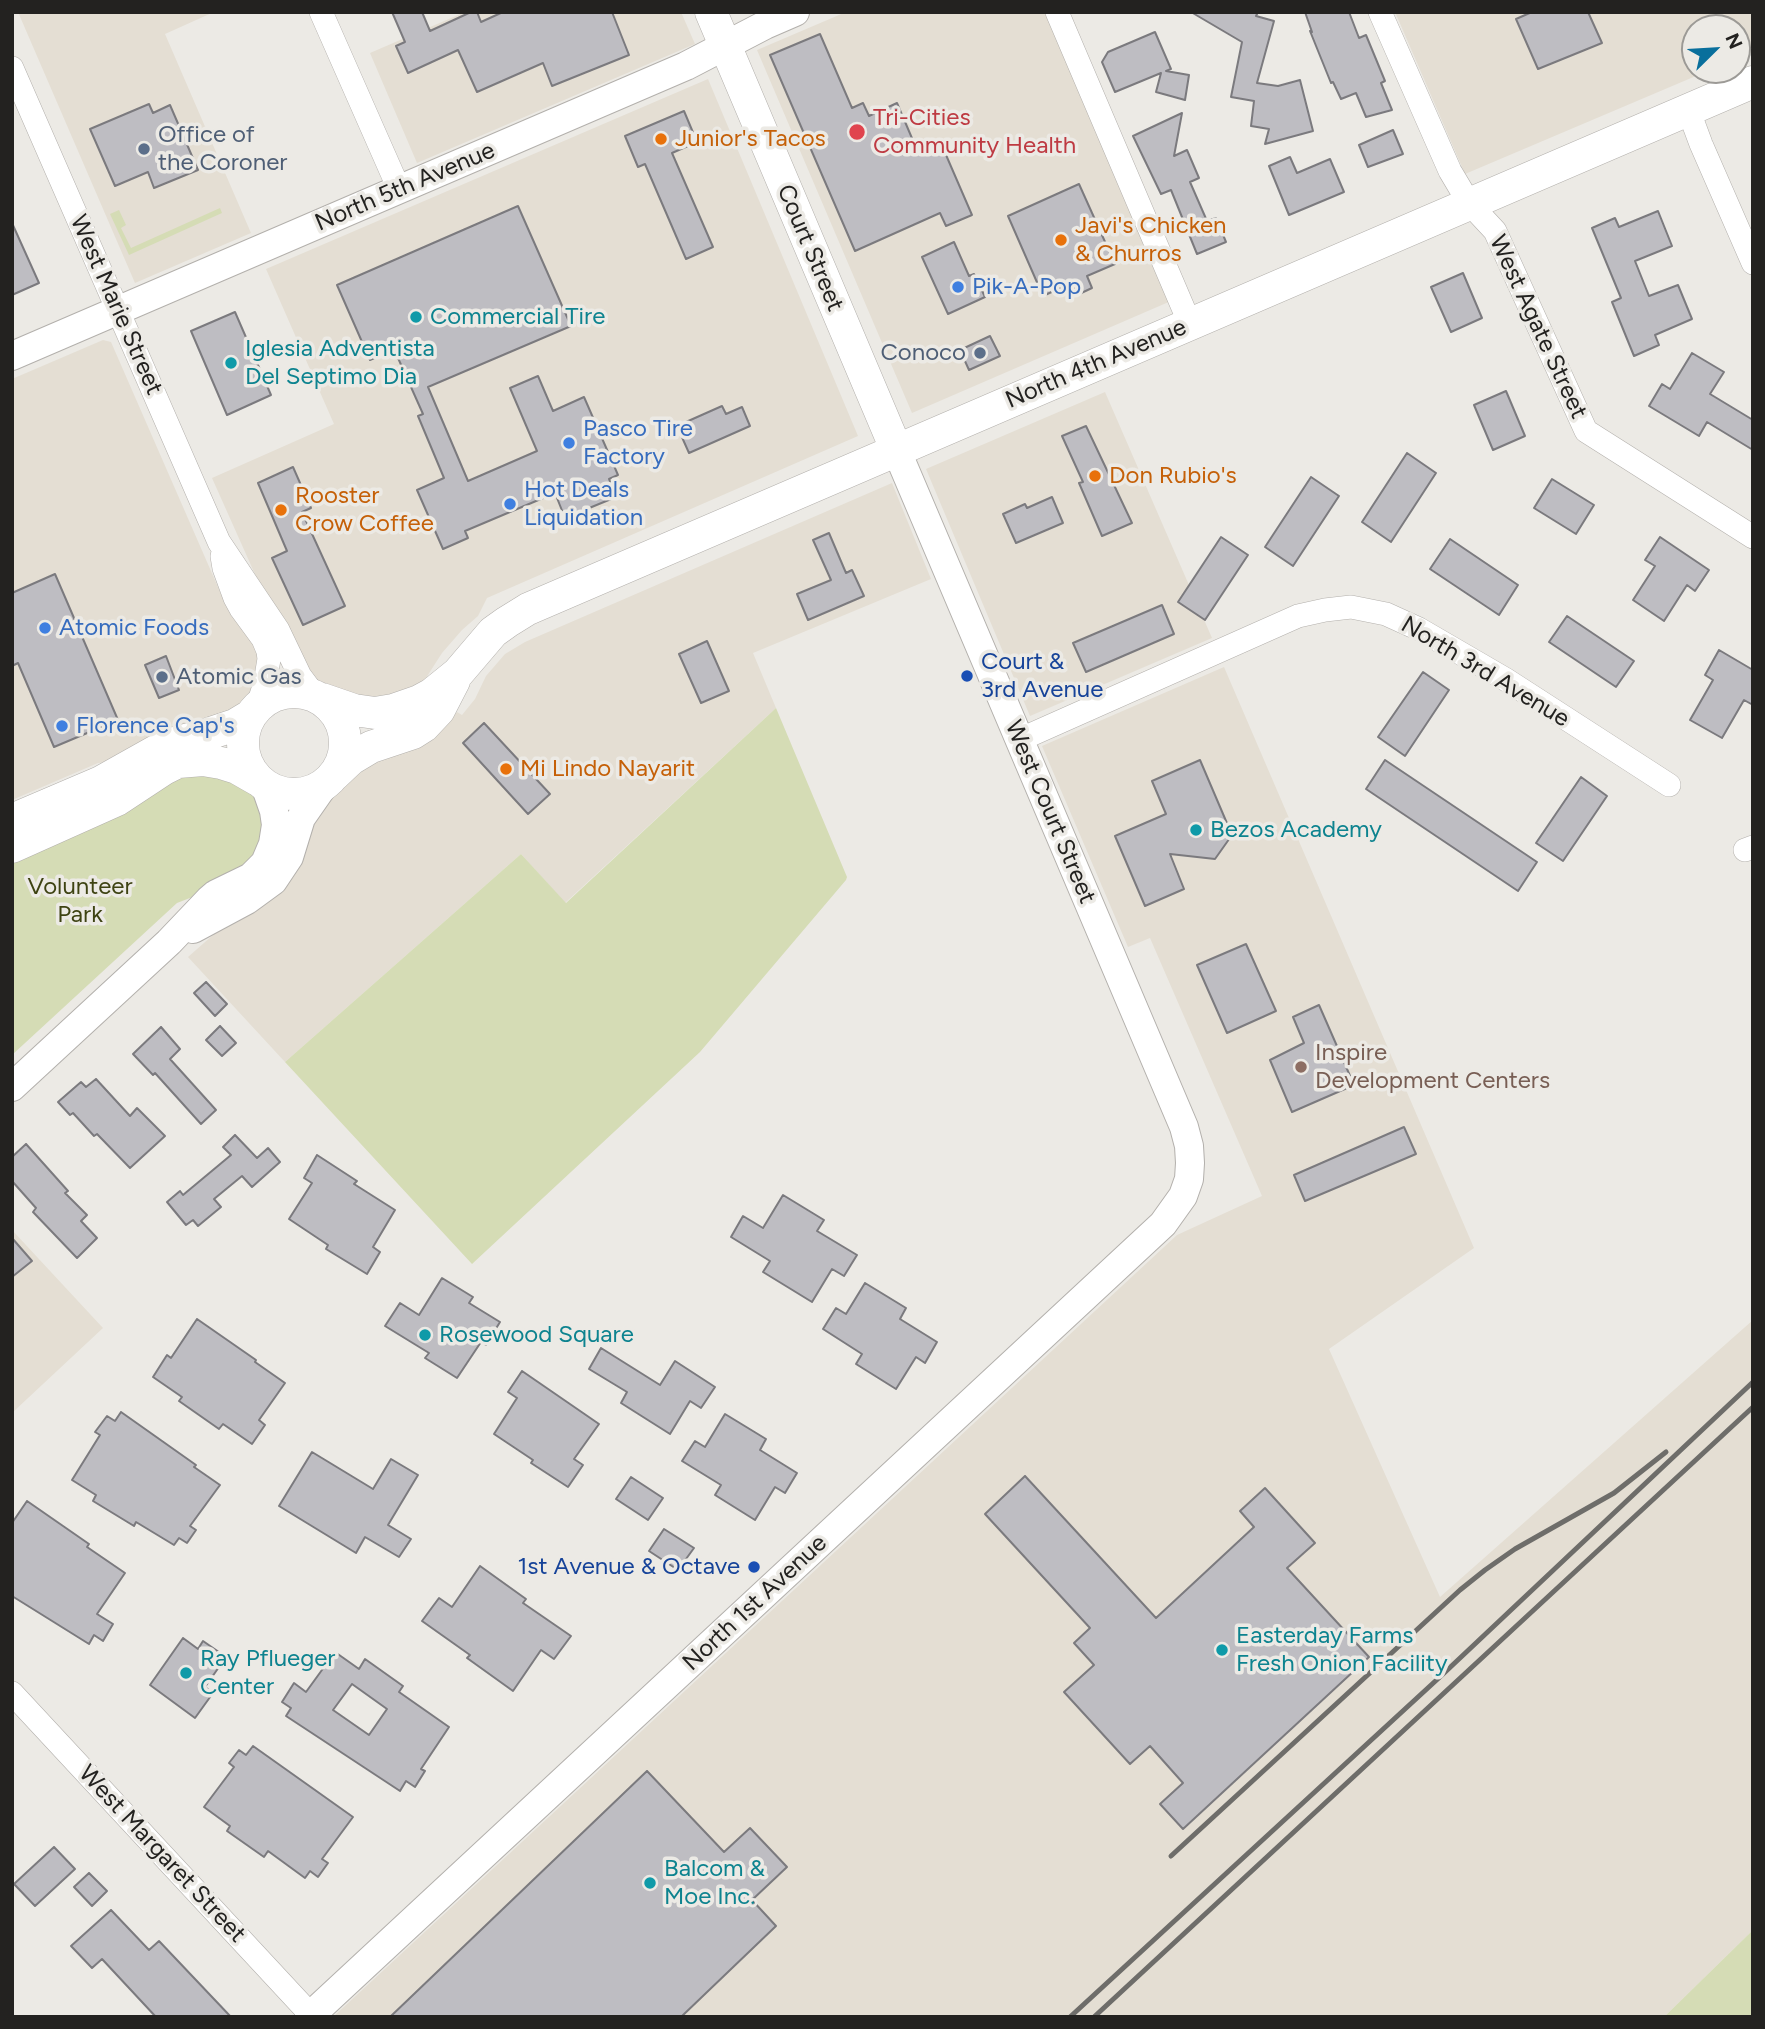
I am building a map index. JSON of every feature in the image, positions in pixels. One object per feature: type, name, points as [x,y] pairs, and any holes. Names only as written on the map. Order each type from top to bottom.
[{"type":"main road","points":[[711,12],[725,46]]},
{"type":"main road","name":"Court Street","points":[[725,46],[896,449]]},
{"type":"main road","name":"North 4th Avenue","points":[[318,697],[335,705],[365,711],[404,708],[432,694],[458,673],[494,632],[528,609],[1753,82]]},
{"type":"main road","name":"North 4th Avenue","points":[[329,780],[351,760],[371,747],[413,733],[424,726],[439,710],[458,673]]},
{"type":"main road","points":[[12,820],[101,782],[167,745],[235,725],[266,700],[281,693],[298,692],[318,697],[336,713],[342,725],[345,753],[340,766],[329,780],[312,791],[298,794],[280,793],[221,763],[203,760],[178,762],[117,800],[12,847]]},
{"type":"main road","points":[[254,712],[245,729],[243,743],[250,769],[262,783]]},
{"type":"street","points":[[321,12],[399,190]]},
{"type":"street","name":"North 5th Avenue","points":[[12,356],[678,69],[795,12]]},
{"type":"street","points":[[1057,12],[1190,324]]},
{"type":"street","name":"West Agate Street","points":[[1380,12],[1450,171],[1469,204],[1495,231],[1586,431],[1753,537]]},
{"type":"street","name":"West Marie Street","points":[[12,68],[219,542],[282,636],[300,676],[318,697]]},
{"type":"street","points":[[1688,109],[1753,263]]},
{"type":"street","name":"West Court Street","points":[[896,449],[1184,1127],[1189,1146],[1189,1179]]},
{"type":"street","name":"West Marie Street","points":[[219,542],[224,568],[235,598],[268,651],[265,683],[254,712]]},
{"type":"street","name":"North 3rd Avenue","points":[[1019,740],[1298,616],[1351,607],[1386,614],[1419,629],[1505,679],[1669,785]]},
{"type":"street","points":[[169,942],[247,900],[272,881],[289,857],[301,818],[329,780]]},
{"type":"street","points":[[12,1087],[169,942],[209,900],[251,877],[264,863],[273,844],[276,825],[274,811],[262,783]]},
{"type":"street","name":"North 1st Avenue","points":[[310,2016],[1163,1224],[1183,1196],[1189,1179]]},
{"type":"street","name":"West Margaret Street","points":[[12,1693],[310,2016]]},
{"type":"shaded area","points":[[18,12],[214,12],[165,34],[251,233],[135,283]]},
{"type":"shaded area","points":[[465,12],[681,12],[695,44],[417,163],[370,53]]},
{"type":"shaded area","points":[[846,12],[1047,12],[1171,301],[912,413],[757,50]]},
{"type":"shaded area","points":[[1395,12],[1753,12],[1753,52],[1751,53],[1751,14],[1681,14],[1681,82],[1465,174]]},
{"type":"shaded area","points":[[708,79],[858,436],[487,598],[478,616],[442,653],[417,692],[380,706],[320,687],[306,669],[258,581],[212,478],[334,424],[266,269]]},
{"type":"shaded area","points":[[103,340],[111,342],[221,594],[262,657],[248,705],[118,761],[98,763],[12,800],[12,379]]},
{"type":"shaded area","points":[[1105,392],[1212,638],[1030,716],[926,469]]},
{"type":"shaded area","points":[[892,483],[931,579],[753,653],[776,708],[565,903],[521,854],[285,1062],[188,957],[238,913],[349,770],[442,726],[457,712],[462,715],[475,699],[486,676],[505,654],[525,642]]},
{"type":"shaded area","points":[[1224,667],[1474,1248],[1329,1349],[1440,1597],[1753,1320],[1753,1930],[1664,2017],[333,2017],[1177,1235],[1262,1196],[1150,938],[1128,947],[1042,746]]},
{"type":"shaded area","points":[[12,1230],[103,1328],[12,1413]]},
{"type":"green space","points":[[220,208],[222,213],[129,255],[110,214],[119,210],[126,225],[121,228],[131,248]]},
{"type":"green space","points":[[776,708],[846,880],[700,1052],[472,1264],[285,1062],[521,854],[566,903]]},
{"type":"green space","name":"Volunteer Park","points":[[178,769],[252,785],[265,809],[259,857],[195,896],[177,903],[12,1055],[12,857]]},
{"type":"green space","points":[[1753,1930],[1753,2017],[1664,2017]]},
{"type":"building","points":[[392,12],[422,12],[430,31],[471,12],[477,12],[481,22],[503,12],[612,12],[629,55],[552,86],[543,63],[477,92],[458,50],[408,73],[396,46],[405,42]]},
{"type":"building","points":[[1191,12],[1258,12],[1256,16],[1274,21],[1257,83],[1278,86],[1300,80],[1313,131],[1265,144],[1269,129],[1251,126],[1254,101],[1231,97],[1242,42]]},
{"type":"building","points":[[1305,12],[1349,12],[1359,38],[1366,35],[1385,81],[1381,83],[1392,110],[1366,117],[1356,93],[1341,99],[1333,82],[1331,83]]},
{"type":"building","points":[[1532,12],[1588,12],[1602,43],[1538,69],[1516,19]]},
{"type":"building","points":[[1155,32],[1171,69],[1166,71],[1189,75],[1185,100],[1156,92],[1161,73],[1115,92],[1102,62],[1108,52]]},
{"type":"building","name":"Tri-Cities Community Health","points":[[820,34],[852,108],[863,103],[869,116],[897,103],[917,150],[925,147],[928,155],[943,148],[972,215],[946,226],[940,213],[855,251],[770,55]]},
{"type":"building","name":"Office of the Coroner","points":[[149,104],[153,113],[170,105],[198,170],[154,188],[148,172],[115,186],[90,129]]},
{"type":"building","points":[[684,111],[697,142],[672,153],[713,247],[686,259],[645,164],[638,167],[625,136]]},
{"type":"building","points":[[1182,113],[1174,156],[1187,150],[1199,178],[1190,182],[1207,221],[1216,218],[1226,242],[1197,254],[1171,190],[1161,194],[1133,136]]},
{"type":"building","points":[[1393,130],[1403,154],[1368,167],[1359,145]]},
{"type":"building","points":[[1290,157],[1297,173],[1330,159],[1344,192],[1289,215],[1269,166]]},
{"type":"building","name":"Javi's Chicken & Churros","points":[[1079,184],[1115,264],[1087,276],[1092,288],[1077,295],[1071,283],[1043,296],[1008,216]]},
{"type":"building","points":[[518,206],[571,326],[428,387],[468,481],[537,451],[510,388],[538,376],[553,411],[584,397],[618,475],[609,479],[616,497],[565,518],[555,493],[465,531],[468,538],[443,549],[417,490],[444,478],[418,416],[423,414],[394,349],[370,360],[337,285]]},
{"type":"building","points":[[1658,211],[1672,246],[1635,261],[1649,296],[1678,285],[1692,319],[1655,335],[1659,345],[1634,356],[1612,302],[1621,298],[1592,228],[1615,218],[1619,227]]},
{"type":"building","points":[[12,223],[39,283],[12,295]]},
{"type":"building","name":"Pik-A-Pop","points":[[954,242],[969,276],[974,274],[985,297],[948,314],[922,257]]},
{"type":"building","points":[[1463,273],[1482,318],[1451,332],[1431,287]]},
{"type":"building","name":"Iglesia Adventista Del Septimo Dia","points":[[235,312],[271,395],[227,415],[191,331]]},
{"type":"building","name":"Conoco","points":[[990,336],[1000,356],[969,370],[960,350]]},
{"type":"building","points":[[1692,353],[1724,372],[1710,394],[1753,420],[1753,450],[1707,422],[1699,436],[1649,406],[1662,384],[1670,389]]},
{"type":"building","points":[[1506,391],[1525,436],[1493,450],[1474,405]]},
{"type":"building","points":[[722,406],[726,414],[742,407],[750,426],[689,453],[677,426]]},
{"type":"building","name":"Don Rubio's","points":[[1086,426],[1132,523],[1102,536],[1079,483],[1083,482],[1062,436]]},
{"type":"building","points":[[1407,453],[1436,473],[1391,542],[1362,522]]},
{"type":"building","points":[[293,467],[311,508],[302,512],[345,606],[303,625],[272,558],[287,551],[258,483]]},
{"type":"building","points":[[1311,477],[1339,496],[1293,566],[1265,547]]},
{"type":"building","points":[[1552,479],[1594,505],[1576,534],[1534,508]]},
{"type":"building","points":[[1052,497],[1063,523],[1016,543],[1003,514],[1025,504],[1027,508]]},
{"type":"building","points":[[829,533],[846,573],[852,570],[864,596],[808,620],[797,594],[831,580],[813,540]]},
{"type":"building","points":[[1221,537],[1248,555],[1205,620],[1178,602]]},
{"type":"building","points":[[1660,537],[1709,570],[1695,591],[1687,585],[1664,621],[1633,600],[1655,566],[1645,560]]},
{"type":"building","points":[[1450,539],[1518,585],[1499,615],[1430,569]]},
{"type":"building","name":"Atomic Foods","points":[[55,574],[118,720],[54,747],[18,663],[12,666],[12,593]]},
{"type":"building","points":[[1162,605],[1174,634],[1086,672],[1073,643]]},
{"type":"building","points":[[1567,616],[1634,661],[1616,687],[1549,642]]},
{"type":"building","points":[[707,641],[729,691],[701,703],[679,654]]},
{"type":"building","points":[[1719,650],[1753,670],[1753,705],[1744,700],[1722,738],[1690,720],[1713,680],[1705,675]]},
{"type":"building","name":"Atomic Gas","points":[[166,656],[179,690],[159,698],[145,665]]},
{"type":"building","points":[[1423,672],[1449,690],[1405,756],[1378,737]]},
{"type":"building","name":"Mi Lindo Nayarit","points":[[484,723],[550,794],[528,814],[463,743]]},
{"type":"building","name":"Bezos Academy","points":[[1200,760],[1232,835],[1215,859],[1170,854],[1184,889],[1145,906],[1115,836],[1166,814],[1152,781]]},
{"type":"building","points":[[1385,760],[1537,862],[1518,891],[1366,789]]},
{"type":"building","points":[[1581,777],[1607,796],[1563,861],[1536,843]]},
{"type":"building","points":[[1246,944],[1276,1011],[1227,1033],[1197,965]]},
{"type":"building","points":[[206,982],[227,1004],[215,1016],[194,993]]},
{"type":"building","points":[[1319,1005],[1354,1085],[1292,1112],[1270,1060],[1304,1043],[1293,1017]]},
{"type":"building","points":[[220,1026],[236,1043],[222,1056],[206,1040]]},
{"type":"building","points":[[161,1027],[180,1049],[170,1059],[216,1110],[201,1124],[155,1073],[153,1075],[133,1054]]},
{"type":"building","points":[[96,1079],[130,1116],[137,1108],[165,1136],[130,1168],[97,1134],[94,1136],[73,1113],[70,1115],[58,1102],[81,1082],[86,1087]]},
{"type":"building","points":[[1404,1127],[1416,1154],[1305,1201],[1294,1175]]},
{"type":"building","points":[[235,1135],[257,1158],[268,1148],[280,1162],[252,1187],[242,1176],[214,1199],[221,1207],[198,1226],[193,1220],[186,1225],[167,1202],[180,1191],[183,1195],[231,1155],[223,1147]]},
{"type":"building","points":[[26,1144],[68,1191],[65,1193],[87,1215],[81,1221],[97,1238],[77,1258],[33,1212],[36,1208],[12,1181],[12,1157]]},
{"type":"building","points":[[317,1155],[357,1181],[354,1184],[395,1210],[373,1247],[380,1252],[367,1274],[326,1249],[328,1245],[289,1219],[312,1183],[304,1178]]},
{"type":"building","points":[[783,1195],[824,1220],[817,1231],[857,1255],[844,1276],[832,1269],[812,1302],[763,1272],[770,1261],[731,1237],[743,1216],[763,1228]]},
{"type":"building","points":[[12,1238],[32,1261],[12,1277]]},
{"type":"building","points":[[442,1278],[473,1297],[469,1303],[500,1322],[486,1345],[481,1342],[457,1378],[425,1358],[429,1353],[385,1326],[400,1303],[419,1315]]},
{"type":"building","points":[[865,1283],[906,1308],[900,1319],[937,1342],[925,1363],[916,1357],[896,1389],[856,1364],[862,1354],[823,1329],[836,1308],[846,1314]]},
{"type":"building","points":[[197,1319],[285,1383],[259,1420],[265,1425],[252,1444],[223,1424],[219,1429],[179,1401],[182,1397],[153,1377],[167,1355],[171,1358]]},
{"type":"building","points":[[601,1348],[660,1385],[675,1361],[715,1387],[701,1408],[690,1401],[670,1434],[621,1403],[627,1392],[589,1369]]},
{"type":"building","points":[[522,1371],[599,1424],[574,1459],[583,1465],[568,1487],[494,1434],[517,1398],[508,1392]]},
{"type":"building","points":[[121,1412],[220,1485],[190,1526],[196,1530],[187,1543],[179,1538],[174,1545],[136,1522],[134,1526],[93,1501],[96,1495],[72,1480],[100,1435],[95,1432],[107,1416],[115,1421]]},
{"type":"building","points":[[725,1414],[766,1439],[760,1450],[797,1473],[785,1493],[775,1487],[755,1520],[715,1495],[721,1485],[682,1461],[695,1441],[705,1447]]},
{"type":"building","points":[[312,1452],[373,1489],[391,1459],[418,1475],[388,1525],[411,1539],[399,1557],[365,1537],[356,1553],[279,1506]]},
{"type":"building","name":"Easterday Farms Fresh Onion Facility","points":[[1025,1476],[1156,1618],[1254,1527],[1240,1511],[1265,1488],[1315,1543],[1287,1568],[1369,1657],[1183,1829],[1160,1804],[1183,1783],[1150,1746],[1130,1764],[1064,1692],[1094,1665],[1074,1643],[1090,1628],[985,1514]]},
{"type":"building","points":[[631,1477],[663,1498],[648,1520],[616,1499]]},
{"type":"building","points":[[27,1501],[125,1573],[97,1614],[113,1624],[103,1641],[94,1635],[89,1644],[12,1596],[12,1523]]},
{"type":"building","points":[[664,1529],[694,1548],[678,1570],[649,1551]]},
{"type":"building","points":[[480,1566],[526,1599],[523,1603],[571,1636],[554,1659],[541,1650],[513,1691],[467,1658],[470,1655],[422,1621],[439,1598],[452,1607]]},
{"type":"building","name":"Ray Pflueger Center","points":[[183,1638],[198,1649],[203,1641],[226,1657],[205,1687],[213,1693],[195,1718],[150,1685]]},
{"type":"building","points":[[335,1652],[359,1669],[365,1659],[403,1686],[399,1692],[449,1727],[421,1769],[425,1771],[415,1787],[406,1781],[400,1791],[286,1716],[291,1708],[282,1702],[294,1683],[306,1692]],"holes":[[[352,1684],[387,1709],[369,1735],[333,1710]]]},
{"type":"building","points":[[253,1746],[353,1817],[322,1859],[328,1863],[318,1877],[310,1871],[305,1878],[268,1851],[264,1857],[227,1831],[230,1826],[204,1807],[234,1767],[229,1763],[239,1750],[246,1755]]},
{"type":"building","name":"Balcom & Moe Inc.","points":[[647,1771],[724,1852],[750,1828],[787,1867],[752,1900],[776,1926],[681,2017],[390,2017]]},
{"type":"building","points":[[54,1847],[75,1869],[35,1906],[14,1884]]},
{"type":"building","points":[[89,1873],[107,1891],[92,1906],[74,1887]]},
{"type":"building","points":[[111,1910],[149,1950],[159,1941],[231,2017],[156,2017],[102,1959],[92,1968],[71,1946]]},
{"type":"railway","points":[[1070,2017],[1442,1675],[1753,1382]]},
{"type":"railway","points":[[1094,2017],[1753,1407]]},
{"type":"railway","points":[[1171,1856],[1460,1590],[1515,1549],[1614,1493],[1666,1452]]},
{"type":"place","name":"Tri-Cities Community Health","points":[[857,132]]},
{"type":"place","name":"Junior's Tacos","points":[[661,139]]},
{"type":"place","name":"Office of the Coroner","points":[[144,149]]},
{"type":"place","name":"Javi's Chicken & Churros","points":[[1061,240]]},
{"type":"place","name":"Pik-A-Pop","points":[[958,287]]},
{"type":"place","name":"Commercial Tire","points":[[416,317]]},
{"type":"place","name":"Conoco","points":[[980,353]]},
{"type":"place","name":"Iglesia Adventista Del Septimo Dia","points":[[231,363]]},
{"type":"place","name":"Pasco Tire Factory","points":[[569,443]]},
{"type":"place","name":"Don Rubio's","points":[[1095,476]]},
{"type":"place","name":"Hot Deals Liquidation","points":[[510,504]]},
{"type":"place","name":"Rooster Crow Coffee","points":[[281,510]]},
{"type":"place","name":"Atomic Foods","points":[[45,628]]},
{"type":"place","name":"Court & 3rd Avenue","points":[[967,676]]},
{"type":"place","name":"Atomic Gas","points":[[162,677]]},
{"type":"place","name":"Florence Cap's","points":[[62,726]]},
{"type":"place","name":"Mi Lindo Nayarit","points":[[506,769]]},
{"type":"place","name":"Bezos Academy","points":[[1196,830]]},
{"type":"place","name":"Inspire Development Centers","points":[[1301,1067]]},
{"type":"place","name":"Rosewood Square","points":[[425,1335]]},
{"type":"place","name":"1st Avenue & Octave","points":[[754,1567]]},
{"type":"place","name":"Easterday Farms Fresh Onion Facility","points":[[1222,1650]]},
{"type":"place","name":"Ray Pflueger Center","points":[[186,1673]]},
{"type":"place","name":"Balcom & Moe Inc.","points":[[650,1883]]}]
